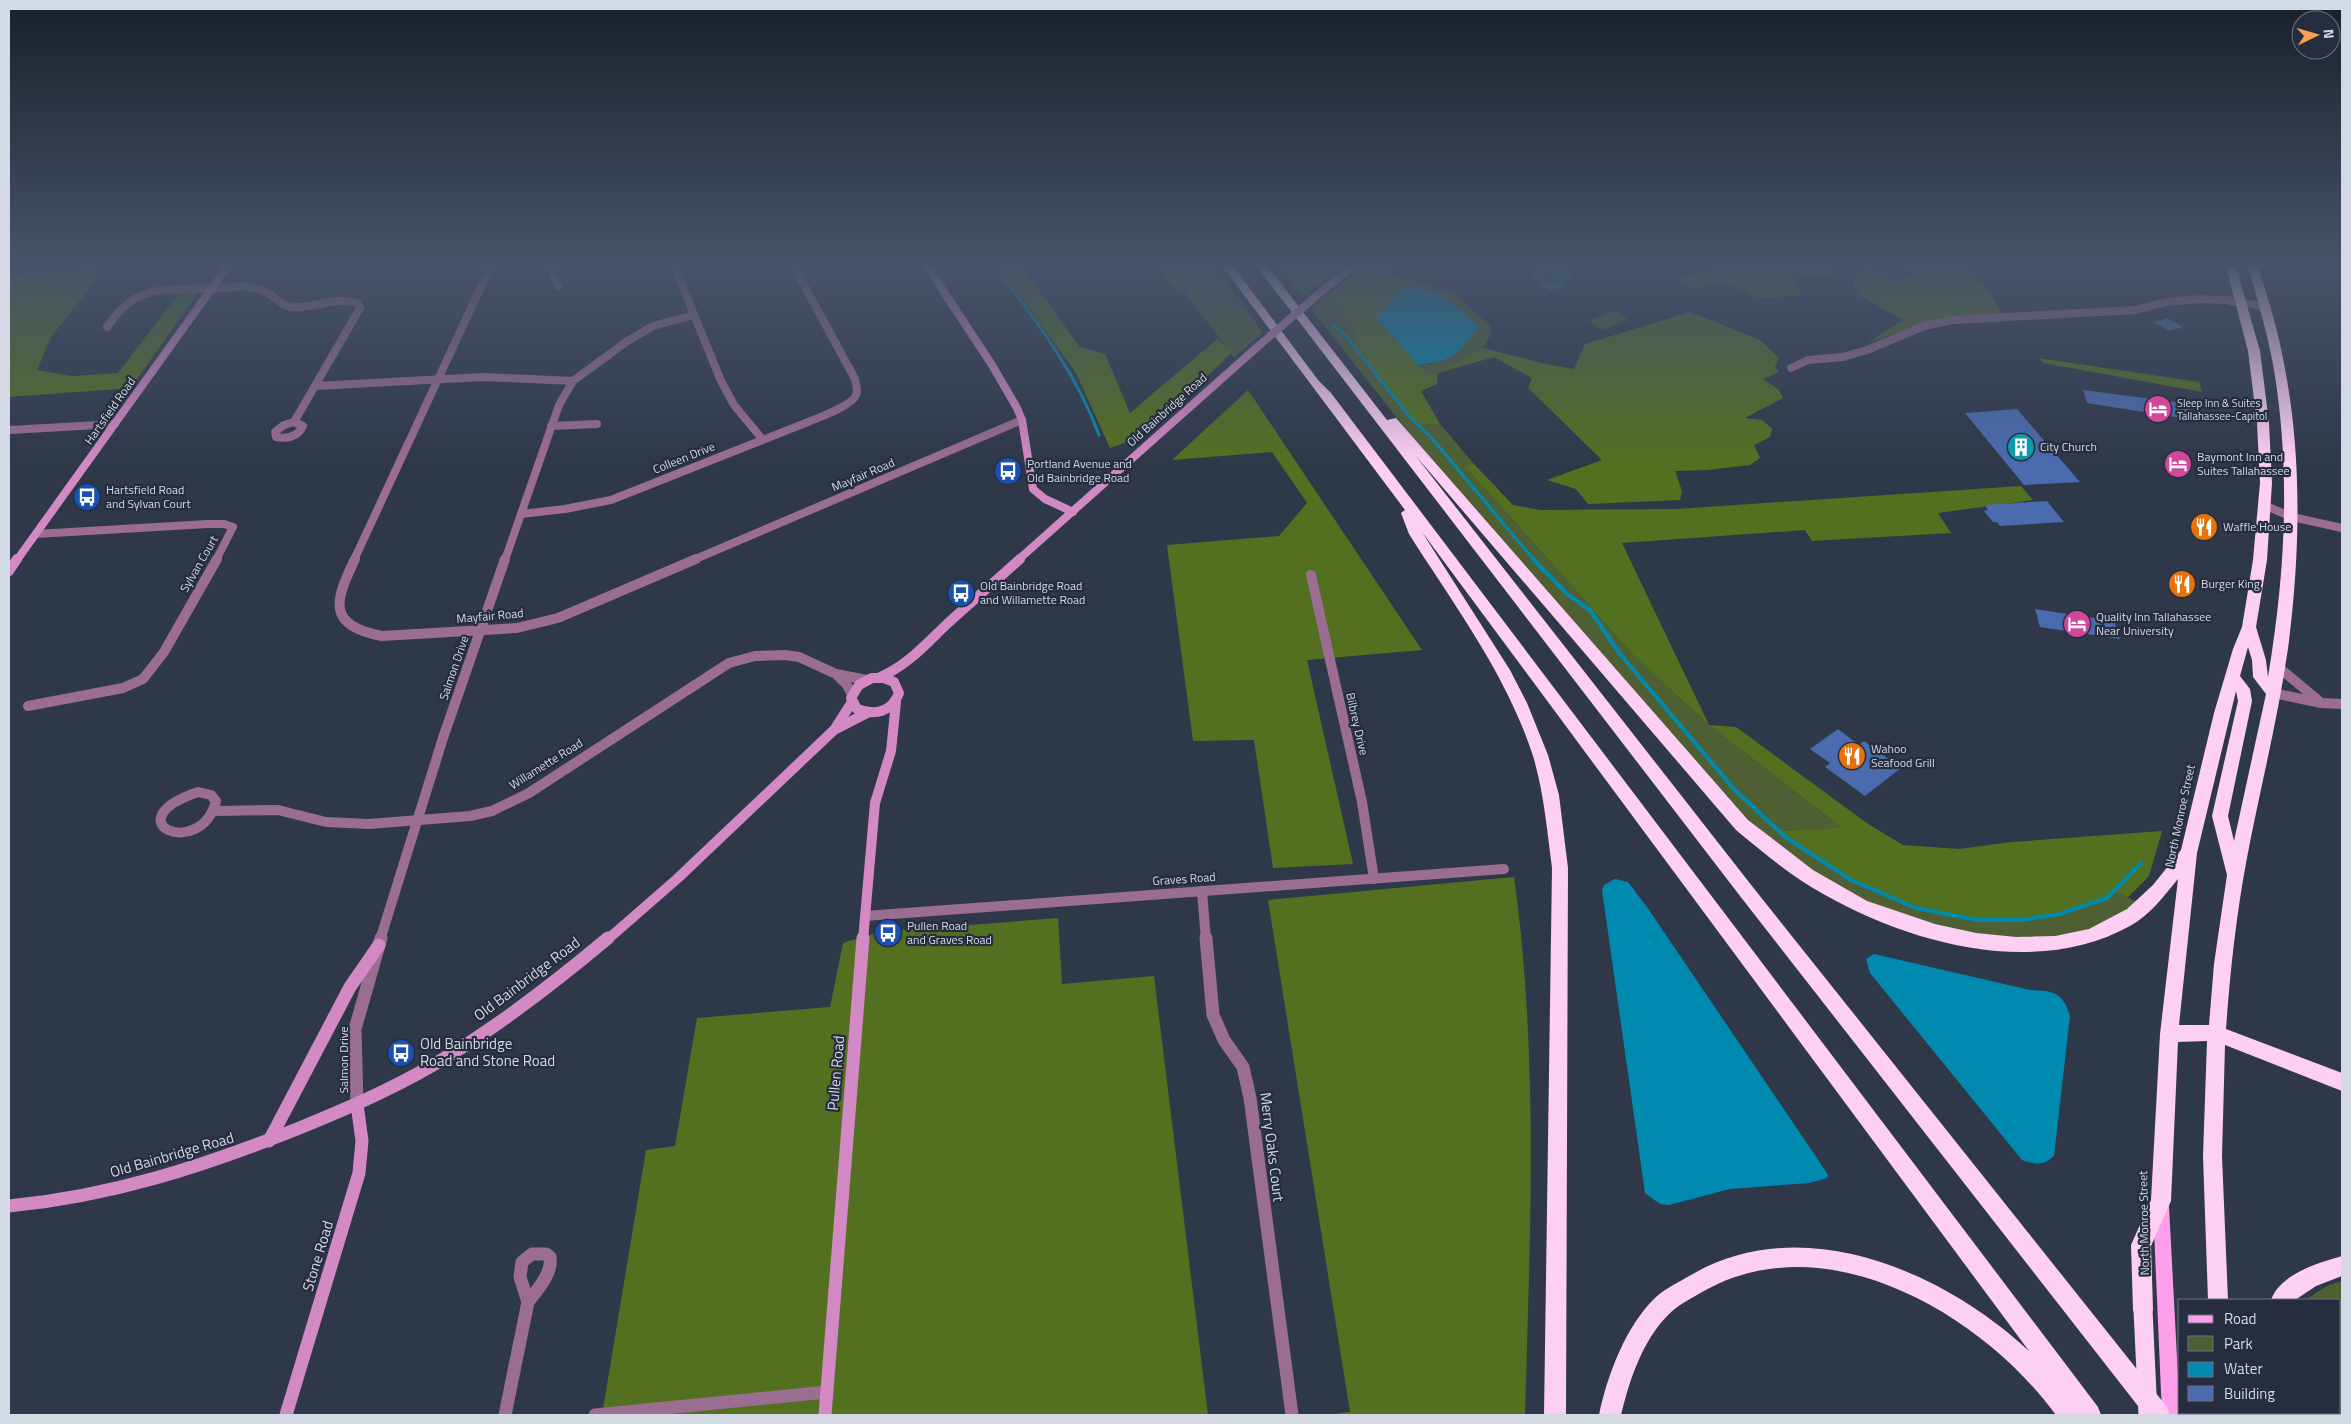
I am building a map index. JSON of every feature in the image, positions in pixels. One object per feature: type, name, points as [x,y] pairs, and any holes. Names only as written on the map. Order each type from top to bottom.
[{"type":"highway","points":[[1275,329],[2090,1415]]},
{"type":"highway","points":[[1311,329],[1529,614],[2159,1415]]},
{"type":"highway","name":"North Monroe Street","points":[[2161,1201],[2169,1034],[2189,853],[2222,713],[2240,650],[2249,627],[2260,560],[2266,483],[2262,414],[2254,351],[2249,329]]},
{"type":"highway","points":[[2218,1299],[2213,1234],[2215,1033],[2229,916],[2273,693],[2287,585],[2292,516],[2288,420],[2282,377],[2272,329]]},
{"type":"highway","points":[[1331,354],[1349,367],[1402,432],[1742,825],[1774,852],[1832,891],[1863,906],[1931,932],[1995,943],[2048,944],[2067,942],[2098,933],[2136,913],[2189,853]]},
{"type":"highway","points":[[2262,414],[2288,420]]},
{"type":"highway","points":[[1401,495],[1416,534],[1505,674],[1520,703],[1540,754],[1551,795],[1560,868],[1555,1415]]},
{"type":"highway","points":[[2249,627],[2259,660],[2260,677],[2273,693]]},
{"type":"highway","points":[[2233,678],[2243,690],[2246,701],[2220,816],[2236,877]]},
{"type":"highway","points":[[2169,1034],[2215,1033],[2342,1082]]},
{"type":"highway","points":[[2148,1415],[2141,1245],[2161,1201]]},
{"type":"highway","points":[[1610,1415],[1618,1382],[1639,1340],[1661,1307],[1681,1292],[1719,1271],[1751,1262],[1784,1257],[1820,1259],[1860,1268],[1896,1279],[1942,1300],[1993,1335],[2039,1376],[2069,1415]]},
{"type":"highway","points":[[2282,1299],[2286,1294],[2320,1272],[2342,1266]]},
{"type":"main road","name":"North Monroe Street","points":[[2161,1201],[2166,1339],[2172,1415]]},
{"type":"street","name":"Hartsfield Road","points":[[9,571],[183,329]]},
{"type":"street","points":[[294,422],[348,329]]},
{"type":"street","name":"Mayfair Road","points":[[461,329],[340,591],[339,610],[342,617],[356,629],[382,636],[535,625],[575,612],[1022,420]]},
{"type":"street","name":"Salmon Drive","points":[[357,1104],[355,1029],[379,945],[442,738],[552,426],[564,395],[573,381],[590,366],[646,329]]},
{"type":"street","points":[[699,329],[721,382],[734,405],[763,440]]},
{"type":"street","name":"Colleen Drive","points":[[521,514],[565,509],[611,500],[763,440],[850,403],[857,393],[855,379],[828,329]]},
{"type":"street","points":[[968,329],[992,365],[1022,420],[1033,489],[1045,499],[1073,512]]},
{"type":"street","name":"Old Bainbridge Road","points":[[878,678],[893,673],[910,662],[946,625],[1278,329]]},
{"type":"street","points":[[1791,368],[1808,360],[1843,356],[1867,350],[1916,329]]},
{"type":"street","points":[[315,386],[483,377],[573,381]]},
{"type":"street","points":[[10,430],[115,424]]},
{"type":"street","points":[[552,426],[597,424]]},
{"type":"street","points":[[2264,504],[2292,516],[2342,528]]},
{"type":"street","name":"Sylvan Court","points":[[28,706],[123,688],[143,679],[164,652],[232,532],[233,527],[224,524],[208,524],[36,534]]},
{"type":"street","name":"Bilbrey Drive","points":[[1310,575],[1362,802],[1374,878]]},
{"type":"street","name":"Willamette Road","points":[[214,811],[278,810],[326,822],[345,824],[417,821],[470,816],[508,805],[529,794],[729,662],[755,656],[785,654],[799,657],[836,674],[867,680]]},
{"type":"street","name":"Old Bainbridge Road","points":[[897,685],[910,662]]},
{"type":"street","points":[[2277,666],[2322,703]]},
{"type":"street","name":"Willamette Road","points":[[836,674],[847,685],[852,698]]},
{"type":"street","points":[[871,713],[887,709],[896,702],[899,693],[897,685],[889,680],[878,678],[867,680],[860,683],[852,698],[857,709],[886,719],[891,725],[894,737]]},
{"type":"street","points":[[2273,693],[2341,706]]},
{"type":"street","name":"Old Bainbridge Road","points":[[9,1206],[82,1196],[137,1185],[195,1168],[269,1141],[390,1089],[470,1042],[563,975],[649,903],[834,730],[852,698]]},
{"type":"street","name":"Pullen Road","points":[[826,1415],[875,802],[894,737],[896,702]]},
{"type":"street","name":"Old Bainbridge Road","points":[[834,730],[871,713]]},
{"type":"street","points":[[208,793],[213,796],[216,801],[214,811],[206,822],[187,831],[171,832],[164,829],[161,824],[161,818],[170,804],[188,794],[208,793]]},
{"type":"street","name":"Graves Road","points":[[865,916],[1504,869]]},
{"type":"street","name":"Merry Oaks Court","points":[[1202,891],[1214,1015],[1224,1040],[1243,1067],[1250,1098],[1292,1415]]},
{"type":"street","points":[[269,1141],[350,987],[379,945]]},
{"type":"street","name":"Stone Road","points":[[286,1415],[359,1173],[362,1141],[357,1104]]},
{"type":"street","points":[[505,1415],[528,1302]]},
{"type":"street","points":[[595,1415],[827,1392]]},
{"type":"green space","points":[[9,329],[57,329],[51,337],[37,370],[72,376],[118,373],[151,329],[172,329],[131,388],[9,397]]},
{"type":"green space","points":[[1045,329],[1067,329],[1080,347],[1105,354],[1130,413],[1217,339],[1232,352],[1182,401],[1135,439],[1110,448],[1076,373]]},
{"type":"green space","points":[[1213,329],[1260,329],[1263,333],[1234,357]]},
{"type":"green space","points":[[1327,329],[1355,329],[1353,343],[1416,424],[1440,424],[1474,464],[1466,467],[1634,656],[1709,725],[1843,829],[1778,831],[1851,880],[1916,908],[1978,920],[2115,890],[2138,903],[2130,910],[2089,930],[2036,939],[1974,936],[1861,901],[1766,840],[1442,475]]},
{"type":"green space","points":[[1355,329],[1387,329],[1428,375],[1438,373],[1437,384],[1421,391],[1440,424],[1416,424],[1353,343]]},
{"type":"green space","points":[[1454,329],[1490,329],[1491,334],[1483,348],[1438,373],[1428,375],[1418,365],[1433,364]]},
{"type":"green space","points":[[1633,329],[1734,329],[1760,340],[1779,358],[1775,367],[1779,372],[1763,379],[1778,389],[1783,398],[1745,418],[1762,420],[1772,428],[1770,437],[1754,445],[1760,458],[1750,465],[1708,470],[1675,471],[1682,491],[1680,500],[1588,504],[1576,489],[1547,480],[1602,460],[1528,388],[1532,378],[1494,357],[1438,373],[1483,348],[1541,363],[1574,369],[1585,344]]},
{"type":"green space","points":[[1888,329],[1906,329],[1867,343]]},
{"type":"green space","points":[[2038,358],[2199,382],[2202,392],[2044,363]]},
{"type":"green space","points":[[1248,390],[1422,650],[1307,660],[1353,864],[1273,868],[1254,740],[1193,741],[1167,545],[1279,536],[1307,503],[1272,452],[1172,460]]},
{"type":"green space","points":[[1474,464],[1513,505],[1540,510],[1676,509],[2021,486],[2033,500],[1938,513],[1951,533],[1812,541],[1805,530],[1622,543],[1709,725],[1634,656],[1465,466]]},
{"type":"green space","points":[[1709,725],[1736,727],[1868,824],[1903,845],[1959,849],[2012,842],[2162,831],[2149,876],[2128,897],[2115,891],[2098,902],[2065,913],[2004,920],[1976,919],[1948,914],[1896,899],[1871,888],[1823,862],[1777,831],[1842,828]]},
{"type":"green space","points":[[1514,877],[1522,944],[1530,1079],[1531,1146],[1525,1415],[1324,1415],[1350,1412],[1268,900]]},
{"type":"green space","points":[[1058,918],[1062,984],[1154,976],[1208,1415],[602,1415],[646,1150],[675,1146],[697,1018],[830,1007],[843,943],[879,932]]},
{"type":"green space","points":[[2342,1281],[2342,1415],[2263,1415],[2341,1414],[2341,1299],[2307,1299],[2329,1285]]},
{"type":"water","points":[[1386,329],[1476,329],[1466,343],[1454,354],[1439,361],[1418,365]]},
{"type":"water","points":[[1615,879],[1628,882],[1647,907],[1825,1170],[1828,1175],[1827,1178],[1809,1183],[1730,1189],[1669,1205],[1660,1204],[1645,1193],[1602,890],[1604,885]]},
{"type":"water","points":[[1874,954],[2030,990],[2051,992],[2060,997],[2070,1016],[2054,1156],[2046,1162],[2039,1164],[2022,1160],[1870,973],[1866,959]]},
{"type":"building","name":"Sleep Inn & Suites Tallahassee-Capitol","points":[[2083,390],[2190,404],[2194,420],[2087,403]]},
{"type":"building","name":"City Church","points":[[2017,409],[2080,482],[2024,485],[1965,413]]},
{"type":"building","points":[[2047,501],[2064,522],[2000,526],[1997,522],[1993,522],[1984,511],[1988,510],[1985,505]]},
{"type":"building","name":"Quality Inn Tallahassee Near University","points":[[2035,609],[2114,621],[2120,639],[2040,627]]},
{"type":"building","name":"Wahoo Seafood Grill","points":[[1838,729],[1859,745],[1864,741],[1901,768],[1865,796],[1825,767],[1830,763],[1810,749]]},
{"type":"waterway","points":[[1042,329],[1078,388],[1099,435]]},
{"type":"waterway","points":[[1338,329],[1346,336],[1409,416],[1430,436],[1534,560]]},
{"type":"waterway","points":[[1533,559],[1567,594],[1590,610],[1620,654],[1734,789],[1784,836],[1851,880],[1916,908],[1978,920],[2021,920],[2059,914],[2107,898],[2141,863]]},
{"type":"place","name":"Sleep Inn & Suites Tallahassee-Capitol","points":[[2158,409]]},
{"type":"place","name":"City Church","points":[[2021,447]]},
{"type":"place","name":"Baymont Inn and Suites Tallahassee","points":[[2178,464]]},
{"type":"place","name":"Portland Avenue and Old Bainbridge Road","points":[[1008,471]]},
{"type":"place","name":"Hartsfield Road and Sylvan Court","points":[[87,497]]},
{"type":"place","name":"Waffle House","points":[[2204,527]]},
{"type":"place","name":"Burger King","points":[[2182,584]]},
{"type":"place","name":"Old Bainbridge Road and Willamette Road","points":[[961,593]]},
{"type":"place","name":"Quality Inn Tallahassee Near University","points":[[2077,624]]},
{"type":"place","name":"Wahoo Seafood Grill","points":[[1852,756]]},
{"type":"place","name":"Pullen Road and Graves Road","points":[[888,933]]},
{"type":"place","name":"Old Bainbridge Road and Stone Road","points":[[401,1053]]}]
